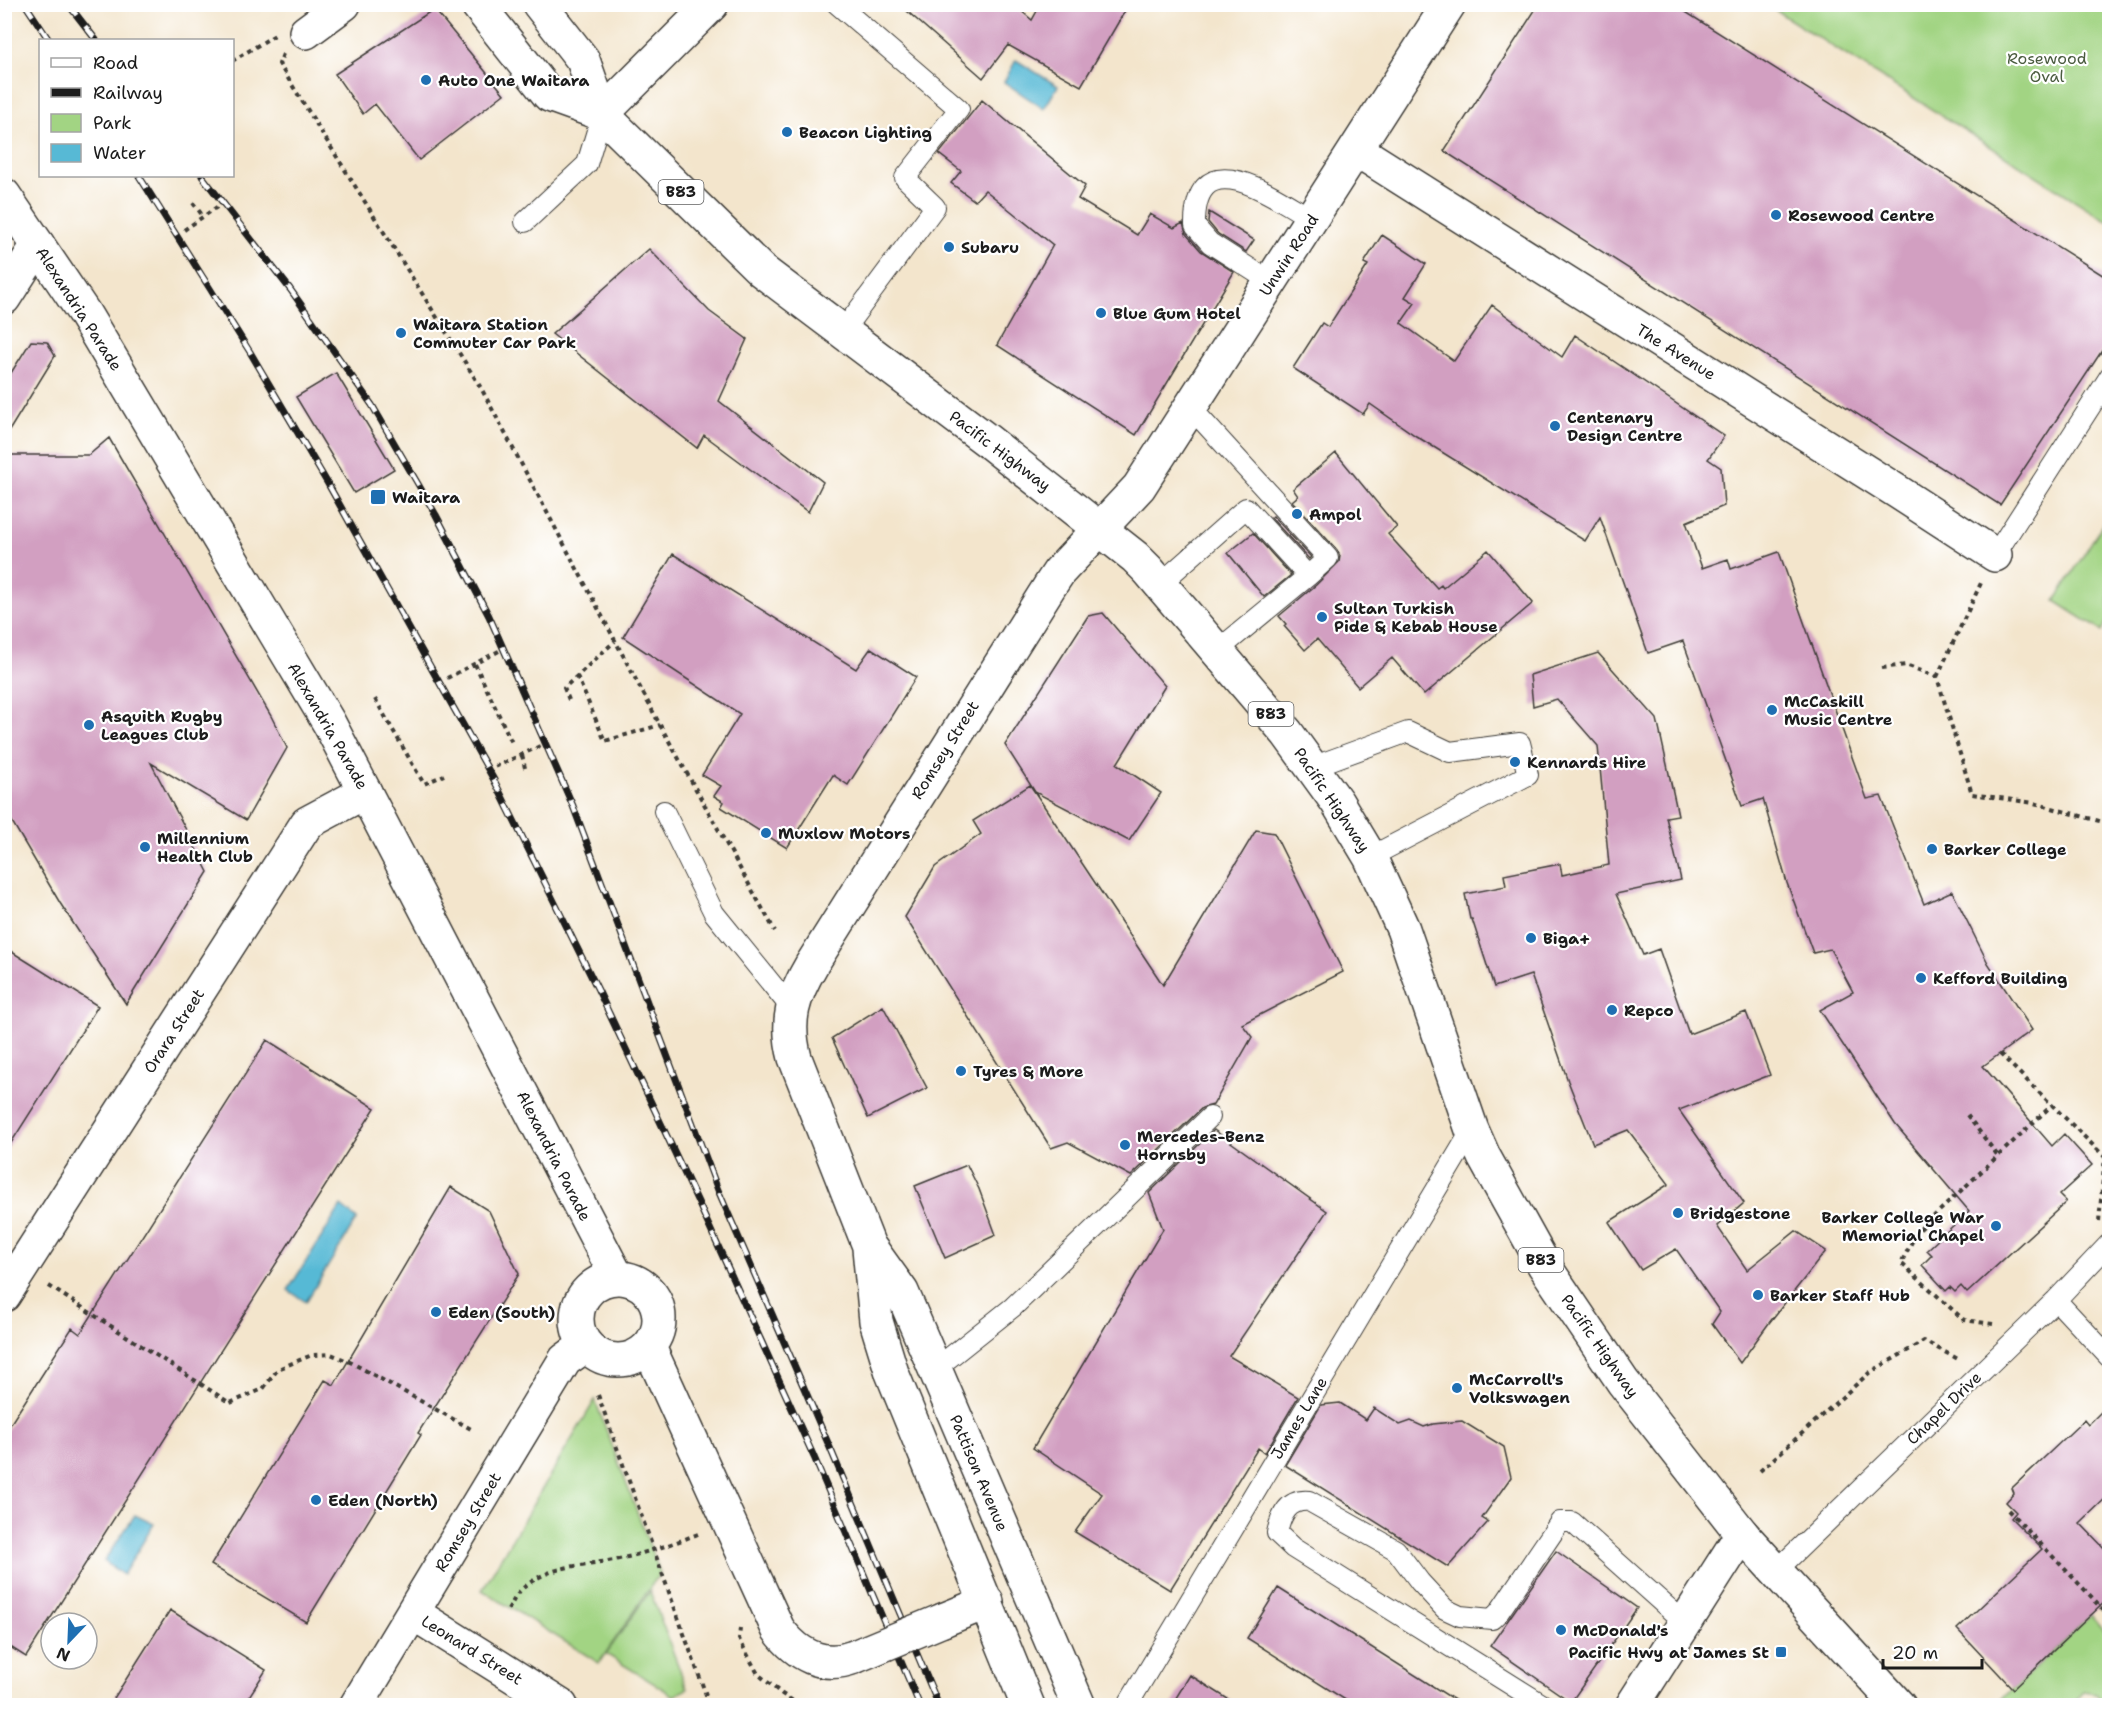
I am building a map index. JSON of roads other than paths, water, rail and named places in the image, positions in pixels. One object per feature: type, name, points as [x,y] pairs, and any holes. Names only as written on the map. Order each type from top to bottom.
[{"type":"street","points":[[291,40],[344,4]]},
{"type":"street","name":"Pacific Highway","points":[[477,4],[549,95],[602,114],[761,270],[1135,557],[1287,733],[1337,802],[1370,857],[1403,929],[1472,1130],[1484,1157],[1544,1265],[1623,1382],[1742,1534],[1899,1706]]},
{"type":"street","name":"Pacific Highway","points":[[539,4],[583,60],[602,114]]},
{"type":"street","points":[[602,114],[712,4]]},
{"type":"street","name":"Unwin Road","points":[[1100,528],[1139,487],[1449,4]]},
{"type":"street","name":"The Avenue","points":[[1357,150],[1995,555]]},
{"type":"street","name":"Alexandria Parade","points":[[4,195],[84,313],[329,723],[617,1277]]},
{"type":"street","points":[[4,298],[38,245]]},
{"type":"street","name":"Romsey Street","points":[[798,994],[1033,610],[1059,572],[1100,528]]},
{"type":"street","name":"Orara Street","points":[[13,1281],[307,823],[365,792]]},
{"type":"street","name":"Pattison Avenue","points":[[798,994],[790,1025],[790,1042],[795,1058],[869,1246],[902,1292],[1078,1706]]},
{"type":"street","name":"Pattison Avenue","points":[[869,1246],[876,1321],[892,1373],[1028,1706]]},
{"type":"street","points":[[617,1277],[631,1279],[644,1286],[653,1296],[659,1309],[660,1322],[657,1336],[649,1347],[637,1356],[623,1360],[609,1359],[586,1345],[579,1333],[578,1307],[583,1295],[592,1286],[604,1279],[617,1277]]},
{"type":"street","name":"Romsey Street","points":[[356,1706],[566,1360],[586,1345]]},
{"type":"street","points":[[649,1347],[662,1381],[778,1629],[790,1644],[813,1659],[843,1662],[987,1602]]},
{"type":"street","points":[[1632,1706],[1742,1534]]},
{"type":"street","name":"Leonard Street","points":[[413,1613],[561,1706]]},
{"type":"lane","points":[[837,4],[959,109],[906,178],[935,207],[842,332]]},
{"type":"lane","points":[[525,222],[586,164],[602,114]]},
{"type":"lane","points":[[1271,282],[1210,243],[1195,226],[1195,208],[1202,192],[1214,181],[1235,178],[1260,189],[1312,219]]},
{"type":"lane","points":[[1995,555],[2109,376]]},
{"type":"lane","points":[[1191,408],[1329,558],[1217,651]]},
{"type":"lane","points":[[1160,584],[1268,490]]},
{"type":"lane","points":[[1246,508],[1308,576]]},
{"type":"lane","points":[[1312,767],[1408,732],[1450,752],[1520,743],[1528,775],[1370,857]]},
{"type":"lane","points":[[664,811],[714,913],[798,994]]},
{"type":"lane","points":[[933,1366],[949,1358],[1013,1307],[1210,1117]]},
{"type":"lane","name":"James Lane","points":[[1126,1706],[1472,1130]]},
{"type":"lane","name":"Chapel Drive","points":[[1776,1571],[2056,1300],[2109,1243]]},
{"type":"lane","points":[[2056,1300],[2109,1358]]},
{"type":"lane","points":[[1545,1706],[1293,1548],[1277,1533],[1280,1520],[1288,1507],[1299,1500],[1310,1501],[1396,1551],[1445,1609],[1460,1616],[1492,1619],[1560,1522],[1572,1522],[1685,1623]]},
{"type":"water","points":[[1016,60],[1058,86],[1044,109],[1004,82]]},
{"type":"water","points":[[341,1206],[357,1219],[306,1302],[288,1290]]},
{"type":"water","points":[[135,1515],[154,1524],[123,1575],[104,1561]]},
{"type":"railway","points":[[25,4],[48,39]]},
{"type":"railway","points":[[68,4],[95,39]]},
{"type":"railway","points":[[140,177],[250,352],[328,484],[494,780],[599,992],[698,1202],[814,1457],[920,1706]]},
{"type":"railway","points":[[203,177],[290,289],[372,405],[436,515],[489,616],[573,806],[718,1190],[939,1706]]},
{"type":"place","name":"Auto One Waitara","points":[[426,80]]},
{"type":"place","name":"Beacon Lighting","points":[[787,132]]},
{"type":"place","name":"Rosewood Centre","points":[[1776,215]]},
{"type":"place","name":"Subaru","points":[[949,247]]},
{"type":"place","name":"Blue Gum Hotel","points":[[1101,313]]},
{"type":"place","name":"Waitara Station Commuter Car Park","points":[[401,333]]},
{"type":"place","name":"Centenary Design Centre","points":[[1555,426]]},
{"type":"place","name":"Waitara","points":[[378,497]]},
{"type":"place","name":"Ampol","points":[[1297,514]]},
{"type":"place","name":"Sultan Turkish Pide & Kebab House","points":[[1322,617]]},
{"type":"place","name":"McCaskill Music Centre","points":[[1772,710]]},
{"type":"place","name":"Asquith Rugby Leagues Club","points":[[89,725]]},
{"type":"place","name":"Kennards Hire","points":[[1515,762]]},
{"type":"place","name":"Muxlow Motors","points":[[766,833]]},
{"type":"place","name":"Millennium Health Club","points":[[145,847]]},
{"type":"place","name":"Barker College","points":[[1932,849]]},
{"type":"place","name":"Biga+","points":[[1531,938]]},
{"type":"place","name":"Kefford Building","points":[[1921,978]]},
{"type":"place","name":"Repco","points":[[1612,1010]]},
{"type":"place","name":"Tyres & More","points":[[961,1071]]},
{"type":"place","name":"Mercedes-Benz Hornsby","points":[[1125,1145]]},
{"type":"place","name":"Bridgestone","points":[[1678,1213]]},
{"type":"place","name":"Barker College War Memorial Chapel","points":[[1996,1226]]},
{"type":"place","name":"Barker Staff Hub","points":[[1758,1295]]},
{"type":"place","name":"Eden (South)","points":[[436,1312]]},
{"type":"place","name":"McCarroll's Volkswagen","points":[[1457,1388]]},
{"type":"place","name":"Eden (North)","points":[[316,1500]]},
{"type":"place","name":"McDonald's","points":[[1561,1630]]},
{"type":"place","name":"Pacific Hwy at James St","points":[[1781,1652]]},
{"type":"park label","name":"Rosewood Oval","points":[[2047,67]]}]
